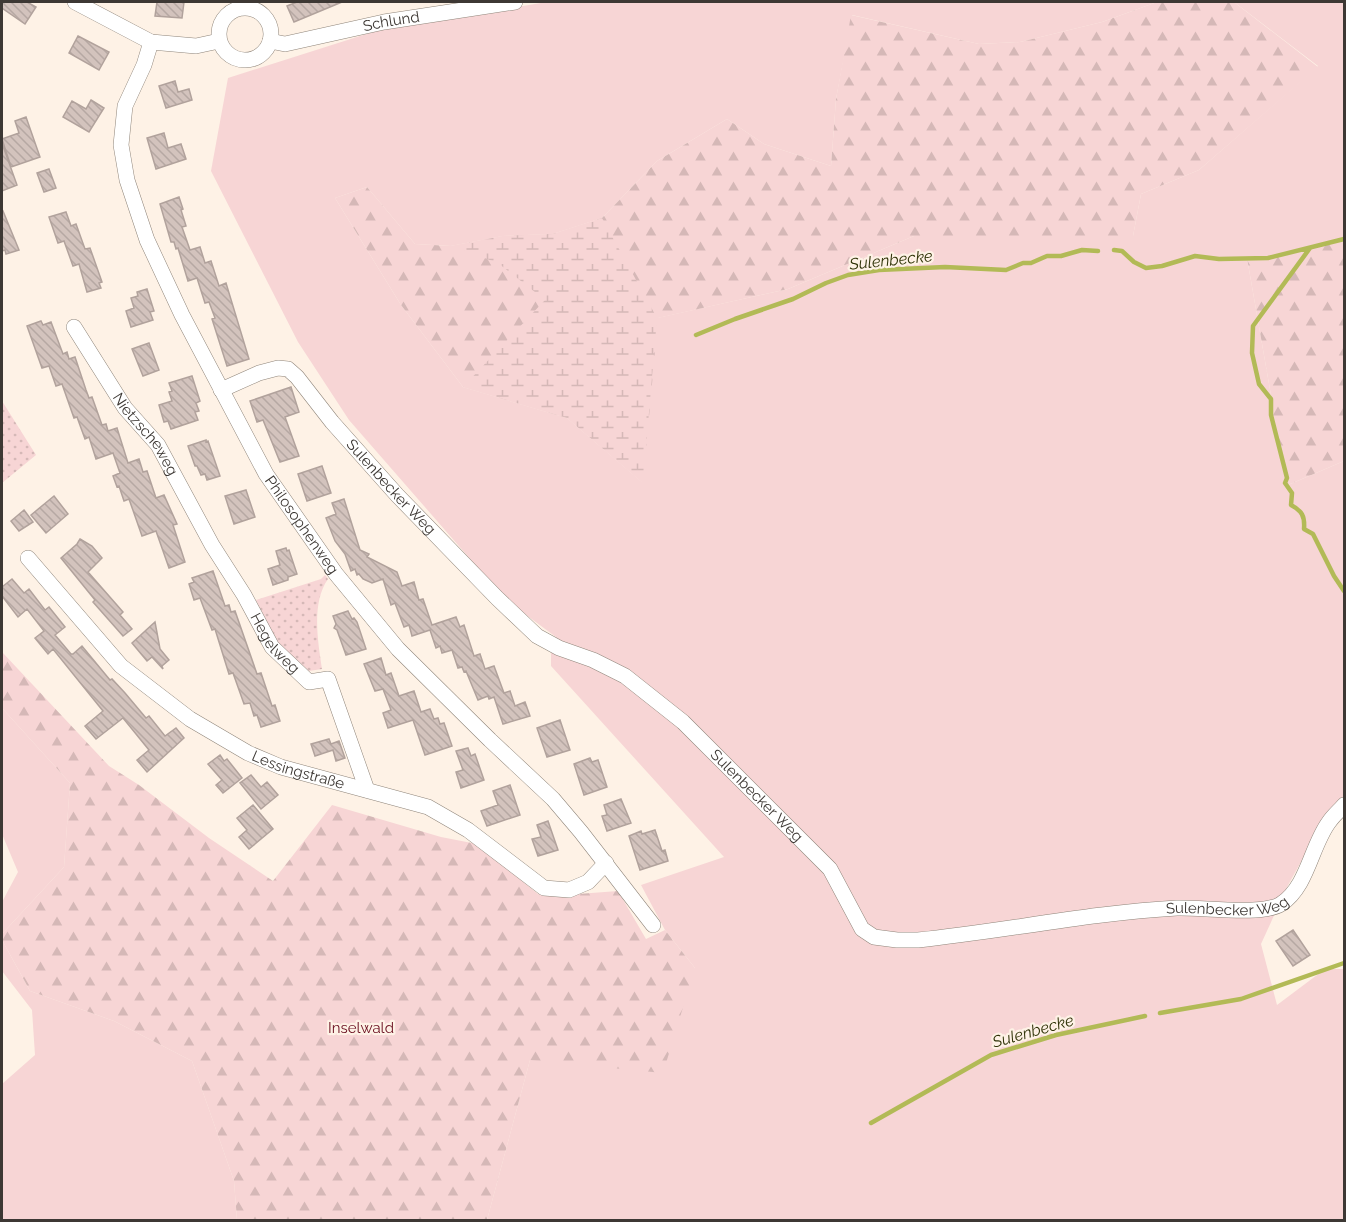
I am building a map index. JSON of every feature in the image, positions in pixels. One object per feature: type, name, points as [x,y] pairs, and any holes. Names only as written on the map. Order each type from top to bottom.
[{"type":"street","points":[[75,2],[151,42],[196,46],[219,41]]},
{"type":"street","name":"Schlund","points":[[270,41],[285,44],[384,22],[515,2]]},
{"type":"street","points":[[226,7],[262,7],[271,30],[270,41],[263,52],[252,59],[242,60],[224,51],[219,41],[219,30],[226,7]]},
{"type":"street","name":"Philosophenweg","points":[[151,42],[125,106],[121,145],[127,180],[147,240],[221,390],[266,474],[336,574],[398,649],[553,799],[652,925]]},
{"type":"street","name":"Nietzscheweg","points":[[74,327],[125,408],[158,445],[212,545]]},
{"type":"street","name":"Sulenbecker Weg","points":[[221,390],[259,373],[278,368],[288,369],[397,495],[537,636],[559,648],[593,660],[626,676],[683,722],[830,869],[853,915],[862,928],[874,937],[897,940],[929,939],[1178,908],[1258,911],[1272,909],[1283,903],[1300,881],[1328,823],[1344,806]]},
{"type":"street","name":"Hegelweg","points":[[212,545],[244,595],[272,647],[309,682],[328,679],[367,790]]},
{"type":"street","name":"Lessingstraße","points":[[27,558],[121,666],[190,719],[238,748],[281,767],[428,807],[468,830],[544,888],[569,890],[588,882],[606,864]]},
{"type":"green space","points":[[547,2],[1157,2],[1102,22],[1020,42],[979,44],[852,15],[836,99],[831,166],[764,144],[727,119],[657,161],[602,218],[553,234],[503,236],[451,246],[415,244],[367,187],[335,198],[401,305],[463,387],[567,418],[642,482],[657,318],[788,289],[914,236],[1133,236],[1141,194],[1199,170],[1318,66],[1234,2],[1344,2],[1344,239],[1268,258],[1247,258],[1272,401],[1273,430],[1288,485],[1344,461],[1344,796],[1322,824],[1287,887],[1261,944],[1277,1005],[1325,969],[1344,969],[1344,1220],[487,1220],[530,1060],[695,968],[665,930],[641,885],[724,857],[551,666],[551,647],[556,637],[506,600],[349,420],[298,342],[211,171],[228,78],[379,30]]},
{"type":"green space","points":[[1157,2],[1234,2],[1318,67],[1199,170],[1141,194],[1133,236],[914,236],[788,289],[658,318],[643,483],[567,418],[463,387],[401,305],[335,198],[367,187],[415,244],[451,246],[503,236],[553,234],[602,218],[657,161],[727,119],[764,144],[831,166],[836,99],[851,15],[979,44],[1020,42],[1102,22]]},
{"type":"green space","points":[[602,218],[657,318],[643,483],[567,418],[463,387],[545,300],[498,263],[451,246],[503,236],[553,234]]},
{"type":"green space","points":[[1344,239],[1344,461],[1288,485],[1273,430],[1272,401],[1247,258],[1268,258]]},
{"type":"green space","points":[[2,401],[36,455],[2,483]]},
{"type":"green space","points":[[325,575],[328,579],[319,599],[317,623],[322,669],[309,671],[277,642],[256,600],[321,579]]},
{"type":"green space","name":"Inselwald","points":[[2,652],[109,766],[273,881],[332,805],[441,837],[477,844],[538,894],[551,896],[618,891],[646,939],[665,930],[695,968],[663,1073],[530,1060],[487,1220],[237,1220],[234,1181],[192,1061],[114,1021],[30,991],[2,940],[2,934],[64,867],[70,783],[2,708]]},
{"type":"green space","points":[[2,708],[70,783],[64,867],[2,934],[2,902],[18,872],[2,834]]},
{"type":"green space","points":[[2,940],[30,991],[114,1021],[192,1061],[234,1181],[237,1220],[2,1220],[2,1084],[35,1055],[32,1010],[2,971]]},
{"type":"building","points":[[2,2],[27,2],[36,7],[25,24],[2,8]]},
{"type":"building","points":[[157,2],[184,2],[182,18],[155,16]]},
{"type":"building","points":[[297,2],[342,2],[294,22],[287,6]]},
{"type":"building","points":[[78,36],[109,52],[99,70],[69,53]]},
{"type":"building","points":[[175,81],[178,92],[189,89],[192,100],[166,108],[159,86]]},
{"type":"building","points":[[91,100],[104,108],[89,132],[63,117],[72,101],[86,109]]},
{"type":"building","points":[[26,117],[40,157],[11,167],[2,139],[19,133],[15,121]]},
{"type":"building","points":[[164,133],[168,148],[181,144],[186,159],[156,169],[147,138]]},
{"type":"building","points":[[2,147],[17,185],[2,191]]},
{"type":"building","points":[[49,169],[56,188],[44,192],[37,173]]},
{"type":"building","points":[[179,197],[186,226],[182,227],[190,250],[200,247],[205,263],[211,261],[219,286],[226,283],[249,359],[227,366],[209,302],[205,303],[197,278],[188,281],[178,248],[176,249],[174,242],[171,242],[160,204]]},
{"type":"building","points":[[3,211],[19,250],[6,254],[5,250],[2,251]]},
{"type":"building","points":[[66,212],[71,226],[76,224],[85,249],[90,248],[102,282],[99,283],[101,288],[87,292],[79,264],[73,266],[64,241],[58,243],[49,217]]},
{"type":"building","points":[[147,289],[154,311],[150,312],[153,320],[131,327],[126,311],[134,308],[131,298],[138,296],[137,292]]},
{"type":"building","points":[[41,321],[43,325],[51,322],[63,354],[67,352],[69,359],[75,357],[89,398],[92,397],[102,425],[106,424],[108,431],[117,428],[128,463],[139,459],[143,472],[147,471],[156,498],[164,495],[177,524],[173,525],[185,562],[169,568],[156,531],[142,536],[129,499],[124,501],[113,476],[120,473],[113,453],[96,459],[89,437],[85,439],[77,417],[74,418],[62,384],[56,386],[49,366],[42,368],[27,326]]},
{"type":"building","points":[[149,343],[159,370],[143,376],[132,349]]},
{"type":"building","points":[[192,376],[200,401],[196,403],[199,411],[195,412],[198,420],[171,429],[168,421],[164,422],[159,405],[172,401],[169,383]]},
{"type":"building","points":[[291,387],[299,412],[285,417],[299,456],[280,462],[263,420],[257,422],[250,401]]},
{"type":"building","points":[[206,440],[220,476],[207,480],[205,474],[201,475],[195,466],[188,446]]},
{"type":"building","points":[[322,466],[331,493],[307,501],[298,474]]},
{"type":"building","points":[[246,490],[255,517],[234,524],[225,496]]},
{"type":"building","points":[[54,496],[68,514],[46,533],[31,515]]},
{"type":"building","points":[[344,499],[360,550],[369,554],[367,557],[397,572],[402,586],[414,582],[419,600],[423,599],[432,625],[456,617],[460,627],[464,625],[474,656],[480,654],[485,669],[494,666],[504,693],[510,691],[515,706],[525,702],[530,716],[503,724],[494,697],[489,699],[488,696],[478,700],[466,671],[464,672],[462,667],[458,668],[452,650],[442,653],[440,646],[436,648],[430,630],[412,636],[409,625],[404,627],[395,603],[391,605],[383,579],[372,583],[363,579],[359,574],[357,575],[355,569],[351,571],[345,554],[335,541],[326,518],[336,514],[332,503]]},
{"type":"building","points":[[24,510],[33,522],[19,531],[11,521]]},
{"type":"building","points":[[80,539],[92,546],[102,558],[88,572],[123,612],[120,615],[132,629],[123,636],[93,602],[95,600],[61,558]]},
{"type":"building","points":[[286,548],[287,551],[289,550],[297,574],[273,585],[268,569],[280,565],[276,551]]},
{"type":"building","points":[[213,571],[225,606],[229,605],[231,612],[235,611],[257,674],[261,673],[272,706],[275,705],[280,721],[261,727],[250,703],[244,704],[233,673],[229,674],[215,629],[212,630],[200,598],[194,600],[189,584],[194,582],[192,578]]},
{"type":"building","points":[[12,579],[24,593],[29,589],[45,610],[49,607],[65,627],[55,635],[71,654],[82,646],[110,680],[112,679],[146,718],[149,716],[165,736],[176,728],[184,738],[147,772],[137,760],[149,750],[123,718],[96,739],[85,726],[103,711],[53,649],[48,654],[35,638],[44,631],[27,609],[18,617],[2,596],[2,587]]},
{"type":"building","points":[[348,611],[352,619],[354,618],[357,622],[366,649],[346,655],[337,630],[334,628],[336,624],[333,616]]},
{"type":"building","points":[[155,622],[160,649],[169,660],[162,666],[163,669],[152,657],[147,661],[132,643]]},
{"type":"building","points":[[381,658],[386,675],[391,673],[399,696],[414,691],[421,712],[430,709],[434,719],[438,718],[440,724],[444,723],[452,746],[425,755],[413,720],[388,728],[383,713],[391,710],[383,689],[375,691],[364,664]]},
{"type":"building","points":[[560,720],[570,750],[547,757],[537,728]]},
{"type":"building","points":[[329,739],[331,744],[339,741],[345,758],[336,761],[333,750],[315,756],[311,744]]},
{"type":"building","points":[[468,748],[471,756],[475,754],[484,780],[461,788],[456,772],[463,770],[456,751]]},
{"type":"building","points":[[220,755],[224,761],[227,759],[242,778],[223,793],[216,785],[222,780],[208,764]]},
{"type":"building","points":[[590,758],[592,762],[598,760],[607,787],[584,795],[574,764]]},
{"type":"building","points":[[251,775],[261,787],[267,782],[278,795],[261,809],[240,783]]},
{"type":"building","points":[[510,785],[520,815],[487,826],[481,811],[498,805],[493,791]]},
{"type":"building","points":[[621,799],[631,823],[607,831],[602,816],[607,815],[604,805]]},
{"type":"building","points":[[253,805],[273,829],[249,849],[239,837],[247,830],[237,818]]},
{"type":"building","points":[[548,821],[558,850],[538,856],[532,839],[541,837],[537,825]]},
{"type":"building","points":[[655,830],[668,861],[640,870],[629,836],[641,831],[642,834]]},
{"type":"building","points":[[1293,930],[1310,955],[1293,966],[1276,941]]},
{"type":"waterway","name":"Sulenbecke","points":[[1114,250],[1122,251],[1134,262],[1146,268],[1162,266],[1195,256],[1219,259],[1268,258],[1344,239]]},
{"type":"waterway","name":"Sulenbecke","points":[[1310,248],[1253,326],[1252,353],[1259,384],[1271,399],[1271,415],[1287,478],[1285,483],[1292,493],[1291,505],[1302,514],[1304,529],[1313,534],[1344,591]]},
{"type":"waterway","name":"Sulenbecke","points":[[696,335],[793,299],[848,275],[879,270],[945,267],[1006,270],[1047,256],[1061,256],[1082,250],[1098,251]]},
{"type":"waterway","name":"Sulenbecke","points":[[1160,1013],[1241,999],[1344,963]]},
{"type":"waterway","name":"Sulenbecke","points":[[871,1123],[991,1055],[1056,1035],[1145,1016]]}]
